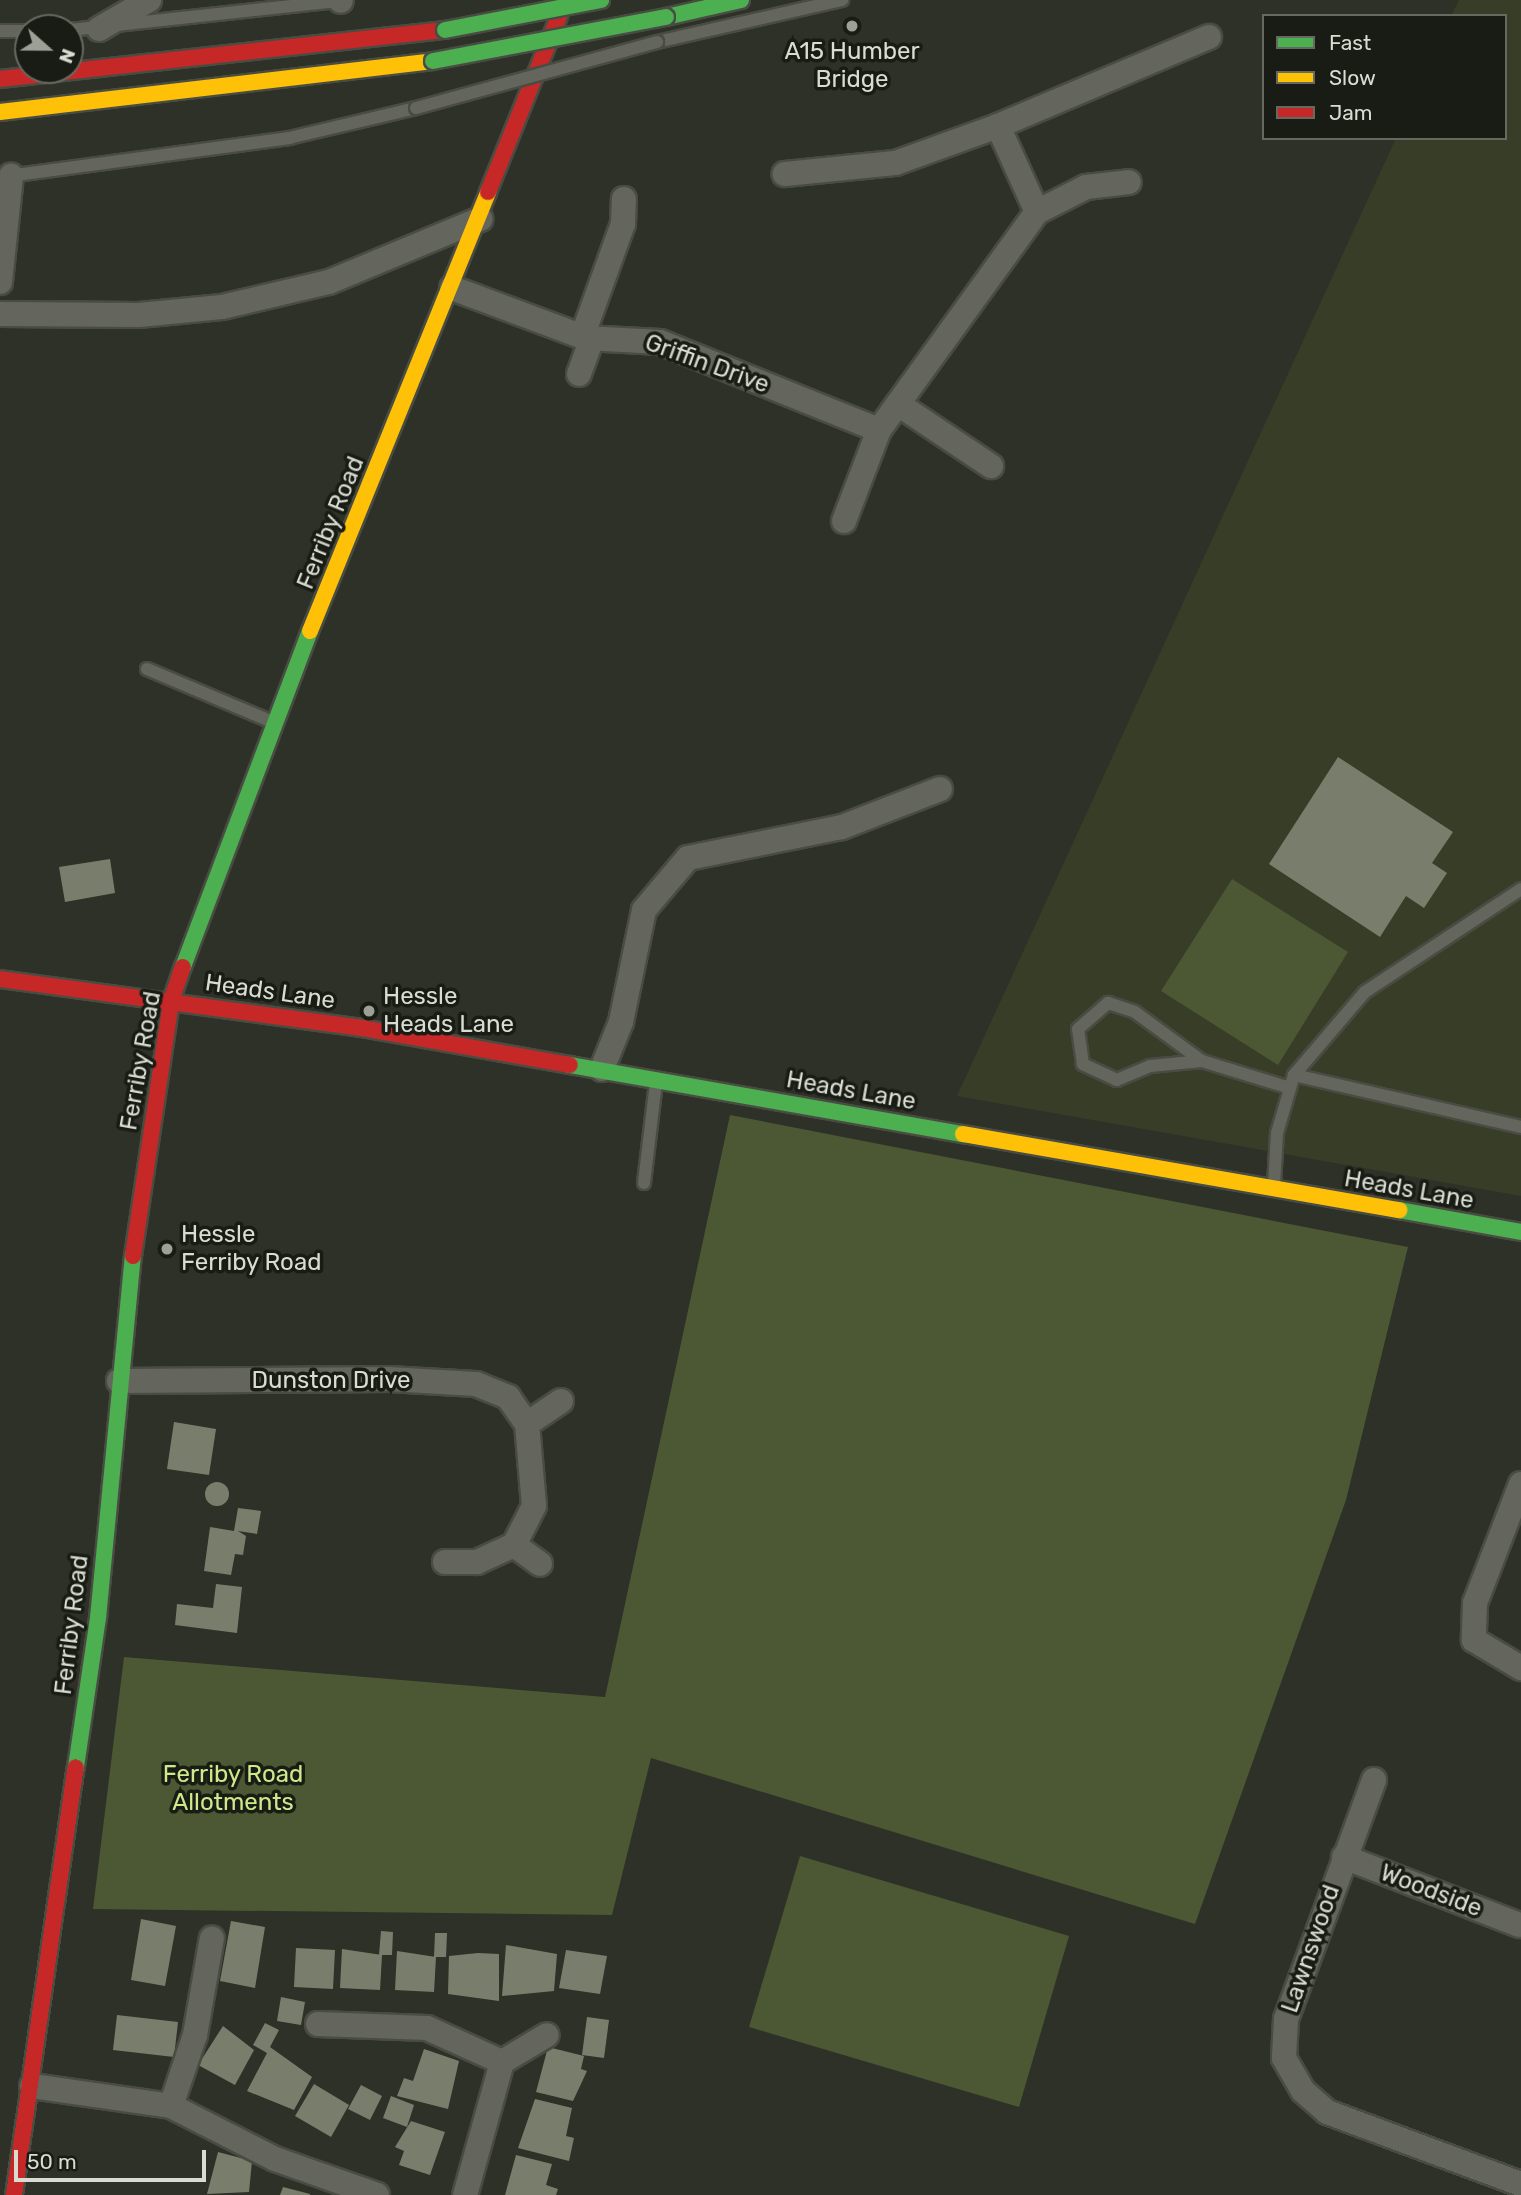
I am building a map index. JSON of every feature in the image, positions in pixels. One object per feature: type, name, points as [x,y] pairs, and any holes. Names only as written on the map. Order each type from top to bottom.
[{"type":"main road","name":"Ferriby Road","points":[[14,2195],[32,2086],[98,1618],[119,1381],[171,1001],[273,723],[480,219],[565,0]]},
{"type":"main road","points":[[0,79],[445,30],[601,0]]},
{"type":"main road","points":[[0,111],[286,83],[433,61],[666,17],[741,0]]},
{"type":"main road","name":"Heads Lane","points":[[0,979],[171,1001],[602,1069],[1521,1232]]},
{"type":"street","points":[[99,29],[149,0]]},
{"type":"street","points":[[785,174],[895,163],[998,125],[1209,37]]},
{"type":"street","points":[[998,125],[1037,212]]},
{"type":"street","points":[[0,282],[6,176]]},
{"type":"street","points":[[844,521],[879,430],[1037,212],[1086,187],[1129,182]]},
{"type":"street","points":[[579,374],[587,337],[624,224],[624,199]]},
{"type":"street","points":[[0,314],[139,315],[222,307],[329,282],[480,219]]},
{"type":"street","name":"Griffin Drive","points":[[452,288],[587,337],[660,342],[879,430]]},
{"type":"street","points":[[898,404],[991,466]]},
{"type":"street","points":[[602,1069],[621,1021],[644,910],[688,858],[842,827],[940,789]]},
{"type":"street","name":"Dunston Drive","points":[[119,1381],[477,1384],[508,1397],[527,1424]]},
{"type":"street","points":[[445,1562],[477,1562],[514,1545],[534,1506],[527,1424],[561,1401]]},
{"type":"street","points":[[1521,1484],[1475,1603],[1474,1640],[1521,1668]]},
{"type":"street","points":[[514,1545],[540,1564]]},
{"type":"street","name":"Lawnswood","points":[[1374,1780],[1286,2019],[1284,2059],[1303,2091],[1327,2112],[1521,2184]]},
{"type":"street","name":"Woodside","points":[[1344,1857],[1518,1925]]},
{"type":"street","points":[[171,2106],[195,2035],[212,1938]]},
{"type":"street","points":[[318,2024],[427,2028],[502,2062]]},
{"type":"street","points":[[465,2195],[502,2062],[547,2035]]},
{"type":"street","points":[[32,2086],[171,2106],[275,2159],[377,2195]]},
{"type":"lane","points":[[84,30],[349,0]]},
{"type":"lane","points":[[6,176],[289,138],[416,108],[657,42],[842,0]]},
{"type":"lane","points":[[147,669],[273,723]]},
{"type":"lane","points":[[1274,1190],[1276,1133],[1294,1075],[1365,992],[1521,889]]},
{"type":"lane","points":[[1202,1060],[1150,1066],[1117,1080],[1083,1064],[1078,1028],[1108,1003],[1135,1012],[1202,1060],[1290,1088]]},
{"type":"lane","points":[[1294,1075],[1521,1127]]},
{"type":"lane","points":[[644,1183],[657,1079]]},
{"type":"shaded area","points":[[1459,0],[1521,0],[1521,1196],[957,1096],[1395,140],[1507,140],[1507,14],[1452,14]]},
{"type":"green space","points":[[1232,879],[1348,952],[1278,1065],[1161,991]]},
{"type":"green space","name":"Ferriby Road Allotments","points":[[730,1115],[1408,1247],[1346,1500],[1195,1924],[651,1758],[612,1915],[93,1909],[124,1657],[605,1697]]},
{"type":"green space","points":[[800,1856],[1069,1936],[1019,2107],[749,2027]]},
{"type":"building","points":[[1338,757],[1453,832],[1432,863],[1447,873],[1424,908],[1406,896],[1380,937],[1269,864]]},
{"type":"building","points":[[110,859],[115,893],[65,902],[59,867]]},
{"type":"building","points":[[174,1422],[216,1429],[209,1475],[167,1469]]},
{"type":"building","points":[[217,1482],[226,1485],[229,1494],[226,1503],[217,1506],[208,1503],[205,1494],[208,1485]]},
{"type":"building","points":[[238,1508],[261,1511],[257,1534],[238,1531],[246,1536],[243,1555],[235,1554],[231,1575],[204,1571],[210,1527],[234,1531]]},
{"type":"building","points":[[216,1584],[242,1587],[237,1633],[175,1625],[177,1604],[213,1608]]},
{"type":"building","points":[[141,1919],[176,1926],[165,1986],[131,1980]]},
{"type":"building","points":[[231,1921],[265,1927],[255,1988],[220,1981]]},
{"type":"building","points":[[381,1931],[393,1932],[392,1955],[379,1955]]},
{"type":"building","points":[[435,1933],[447,1933],[446,1957],[434,1957]]},
{"type":"building","points":[[506,1945],[557,1954],[554,1991],[502,1996]]},
{"type":"building","points":[[296,1948],[335,1950],[333,1989],[294,1987]]},
{"type":"building","points":[[342,1949],[382,1955],[380,1990],[340,1988]]},
{"type":"building","points":[[566,1950],[607,1956],[600,1994],[559,1988]]},
{"type":"building","points":[[397,1951],[436,1957],[434,1992],[395,1990]]},
{"type":"building","points":[[499,1954],[499,2001],[448,1994],[449,1956]]},
{"type":"building","points":[[281,1997],[305,2002],[301,2025],[277,2021]]},
{"type":"building","points":[[117,2015],[178,2022],[174,2057],[113,2050]]},
{"type":"building","points":[[587,2017],[609,2020],[604,2058],[582,2055]]},
{"type":"building","points":[[265,2023],[279,2030],[270,2047],[312,2077],[294,2110],[247,2091],[267,2053],[253,2045]]},
{"type":"building","points":[[223,2026],[254,2050],[235,2085],[198,2065]]},
{"type":"building","points":[[548,2047],[584,2056],[581,2069],[587,2071],[573,2101],[536,2092]]},
{"type":"building","points":[[424,2049],[459,2061],[448,2109],[397,2096],[404,2078],[413,2081]]},
{"type":"building","points":[[314,2084],[349,2105],[331,2137],[295,2116]]},
{"type":"building","points":[[361,2085],[382,2096],[370,2120],[348,2109]]},
{"type":"building","points":[[391,2096],[414,2105],[407,2127],[383,2118]]},
{"type":"building","points":[[535,2099],[572,2108],[566,2136],[574,2138],[569,2161],[518,2148]]},
{"type":"building","points":[[411,2121],[445,2132],[430,2175],[399,2165],[404,2151],[395,2147]]},
{"type":"building","points":[[218,2152],[252,2161],[249,2192],[207,2194]]},
{"type":"building","points":[[516,2155],[552,2164],[546,2185],[558,2189],[556,2195],[505,2195]]},
{"type":"building","points":[[283,2187],[310,2194],[310,2195],[280,2195]]},
{"type":"traffic: fast","points":[[445,30],[601,0]]},
{"type":"traffic: fast","points":[[666,17],[741,0]]},
{"type":"traffic: fast","points":[[433,61],[666,17]]},
{"type":"traffic: fast","points":[[183,967],[310,631]]},
{"type":"traffic: fast","points":[[570,1065],[963,1134]]},
{"type":"traffic: fast","points":[[1399,1210],[1521,1232]]},
{"type":"traffic: fast","points":[[76,1767],[98,1618],[133,1256]]},
{"type":"traffic: slow","points":[[0,112],[433,61]]},
{"type":"traffic: slow","points":[[310,631],[488,192]]},
{"type":"traffic: slow","points":[[963,1134],[1399,1210]]},
{"type":"traffic: jam","points":[[488,192],[559,16]]},
{"type":"traffic: jam","points":[[0,79],[445,30]]},
{"type":"traffic: jam","points":[[133,1256],[171,1001],[183,967]]},
{"type":"traffic: jam","points":[[0,979],[362,1028],[570,1065]]},
{"type":"traffic: jam","points":[[14,2195],[76,1767]]},
{"type":"place","name":"A15 Humber Bridge","points":[[852,26]]},
{"type":"place","name":"Hessle Heads Lane","points":[[369,1011]]},
{"type":"place","name":"Hessle Ferriby Road","points":[[167,1249]]}]
